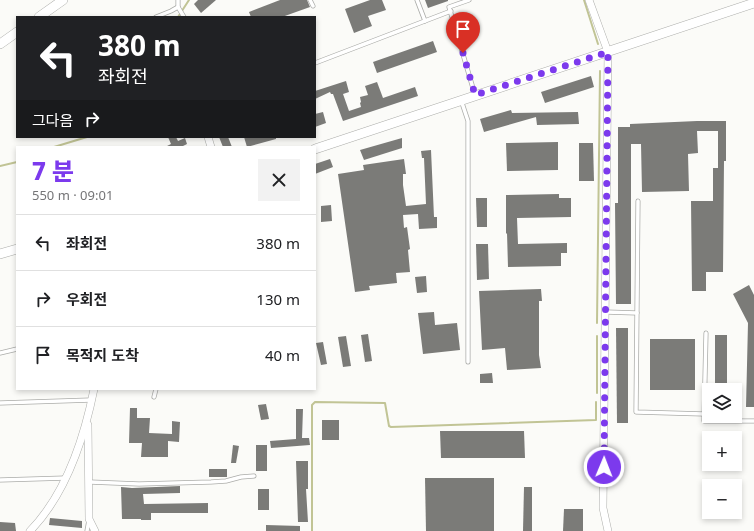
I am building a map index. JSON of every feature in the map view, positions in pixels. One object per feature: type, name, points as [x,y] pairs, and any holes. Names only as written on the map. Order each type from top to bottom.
[{"type":"street","points":[[40,16],[63,0]]},
{"type":"street","points":[[589,0],[608,52],[603,508],[608,531]]},
{"type":"street","points":[[316,149],[754,2]]},
{"type":"street","points":[[0,44],[16,33]]},
{"type":"street","points":[[0,254],[16,248]]},
{"type":"street","points":[[30,531],[48,509],[66,478],[80,444],[88,418],[94,390]]},
{"type":"street","points":[[88,418],[90,482],[89,519],[95,531]]},
{"type":"lane","points":[[178,0],[178,7],[184,16]]},
{"type":"lane","points":[[310,0],[313,6]]},
{"type":"lane","points":[[417,0],[425,21]]},
{"type":"lane","points":[[469,0],[449,7],[475,95]]},
{"type":"lane","points":[[158,16],[178,7]]},
{"type":"lane","points":[[316,63],[451,11]]},
{"type":"lane","points":[[461,100],[468,121],[468,362]]},
{"type":"lane","points":[[638,201],[636,412],[702,414]]},
{"type":"lane","points":[[606,312],[637,313]]},
{"type":"lane","points":[[705,383],[706,333]]},
{"type":"lane","points":[[0,353],[16,349]]},
{"type":"lane","points":[[154,397],[156,390]]},
{"type":"lane","points":[[0,403],[92,400]]},
{"type":"lane","points":[[742,421],[754,421]]},
{"type":"lane","points":[[90,482],[140,484],[211,482],[254,476]]},
{"type":"lane","points":[[0,480],[66,478]]},
{"type":"lane","points":[[87,531],[89,519]]},
{"type":"building","points":[[198,0],[216,0],[201,13],[194,4]]},
{"type":"building","points":[[280,0],[307,0],[310,7],[285,16],[251,16],[249,12]]},
{"type":"building","points":[[370,0],[382,0],[386,10],[368,16],[372,26],[354,33],[345,9]]},
{"type":"building","points":[[425,0],[448,0],[448,1],[428,8]]},
{"type":"building","points":[[433,41],[437,52],[377,73],[373,62]]},
{"type":"building","points":[[591,76],[594,87],[545,103],[541,92]]},
{"type":"building","points":[[346,81],[349,92],[343,94],[349,111],[361,107],[360,97],[368,95],[365,86],[377,82],[383,98],[415,87],[418,96],[343,121],[333,94],[330,92],[316,99],[316,91]]},
{"type":"building","points":[[511,110],[512,113],[578,112],[579,124],[537,125],[536,117],[484,132],[480,119]]},
{"type":"building","points":[[323,112],[326,123],[316,127],[316,114]]},
{"type":"building","points":[[726,121],[726,161],[724,161],[723,272],[706,272],[706,291],[692,291],[691,201],[713,201],[713,168],[718,168],[718,131],[697,131],[698,153],[688,154],[689,191],[642,192],[641,144],[631,144],[631,304],[616,304],[615,203],[618,203],[618,127],[630,127],[630,124]]},
{"type":"building","points":[[168,138],[176,138],[178,141],[185,138],[187,144],[183,146],[167,146],[171,144]]},
{"type":"building","points":[[219,138],[228,138],[232,146],[223,146]]},
{"type":"building","points":[[244,138],[276,138],[251,146],[247,146]]},
{"type":"building","points":[[402,138],[402,148],[364,160],[360,150]]},
{"type":"building","points":[[558,142],[558,170],[507,171],[506,143]]},
{"type":"building","points":[[579,143],[593,143],[594,181],[579,181]]},
{"type":"building","points":[[431,150],[434,217],[437,217],[437,228],[419,229],[418,214],[403,215],[404,228],[407,227],[410,249],[408,250],[410,272],[396,273],[397,283],[369,286],[370,290],[355,292],[338,174],[364,170],[363,165],[404,159],[406,174],[403,174],[403,185],[406,206],[426,204],[424,158],[422,158],[421,151]]},
{"type":"building","points":[[330,159],[333,167],[316,174],[316,164]]},
{"type":"building","points":[[559,194],[559,198],[571,198],[571,217],[517,218],[518,244],[567,243],[567,253],[561,253],[561,266],[508,267],[506,195]]},
{"type":"building","points":[[476,198],[487,198],[487,227],[477,227]]},
{"type":"building","points":[[331,205],[332,221],[321,222],[321,206]]},
{"type":"building","points":[[476,244],[488,244],[489,279],[477,280]]},
{"type":"building","points":[[426,276],[427,292],[417,293],[415,277]]},
{"type":"building","points":[[749,285],[754,295],[754,407],[746,407],[748,323],[733,294]]},
{"type":"building","points":[[541,289],[542,301],[539,301],[539,355],[541,368],[507,370],[505,348],[482,350],[479,291]]},
{"type":"building","points":[[434,312],[435,325],[457,323],[460,350],[423,354],[418,313]]},
{"type":"building","points":[[616,328],[628,328],[628,423],[617,423]]},
{"type":"building","points":[[368,334],[372,361],[365,362],[361,335]]},
{"type":"building","points":[[715,335],[727,335],[727,383],[715,383]]},
{"type":"building","points":[[346,336],[351,366],[343,367],[338,337]]},
{"type":"building","points":[[650,339],[695,339],[695,390],[650,390]]},
{"type":"building","points":[[323,342],[327,364],[321,365],[316,343]]},
{"type":"building","points":[[492,373],[493,383],[480,383],[480,374]]},
{"type":"building","points":[[266,404],[269,419],[261,420],[258,405]]},
{"type":"building","points":[[130,408],[137,408],[137,418],[150,418],[149,433],[172,434],[172,421],[180,422],[179,442],[168,441],[168,457],[141,457],[142,443],[129,443]]},
{"type":"building","points":[[296,409],[303,409],[302,438],[309,438],[310,445],[271,448],[270,441],[296,439]]},
{"type":"building","points":[[322,420],[339,420],[339,440],[322,440]]},
{"type":"building","points":[[440,431],[524,431],[525,458],[441,458]]},
{"type":"building","points":[[233,445],[239,446],[236,463],[231,463]]},
{"type":"building","points":[[256,445],[267,445],[267,471],[256,471]]},
{"type":"building","points":[[296,461],[308,461],[308,489],[306,489],[308,522],[298,522]]},
{"type":"building","points":[[209,469],[227,469],[227,477],[209,477]]},
{"type":"building","points":[[425,478],[494,478],[494,531],[426,531]]},
{"type":"building","points":[[180,486],[180,493],[143,494],[144,504],[208,503],[208,513],[151,513],[151,520],[122,519],[121,487]]},
{"type":"building","points":[[524,487],[532,487],[532,531],[523,531]]},
{"type":"building","points":[[258,489],[269,489],[269,510],[258,510]]},
{"type":"building","points":[[564,509],[583,509],[583,531],[563,531]]},
{"type":"building","points":[[50,518],[82,521],[82,528],[49,525]]},
{"type":"building","points":[[0,522],[15,523],[16,531],[0,531]]},
{"type":"building","points":[[266,525],[300,526],[300,531],[266,531]]},
{"type":"waterway","points":[[179,16],[189,0]]},
{"type":"waterway","points":[[584,0],[598,44]]},
{"type":"waterway","points":[[597,323],[600,71]]},
{"type":"waterway","points":[[57,146],[84,138]]},
{"type":"waterway","points":[[0,166],[16,162]]},
{"type":"waterway","points":[[597,336],[597,393]]},
{"type":"waterway","points":[[312,531],[312,405],[315,402],[385,403],[389,426],[391,427],[596,420],[596,402]]},
{"type":"route","points":[[463,53],[475,95],[608,52],[604,467]]}]
